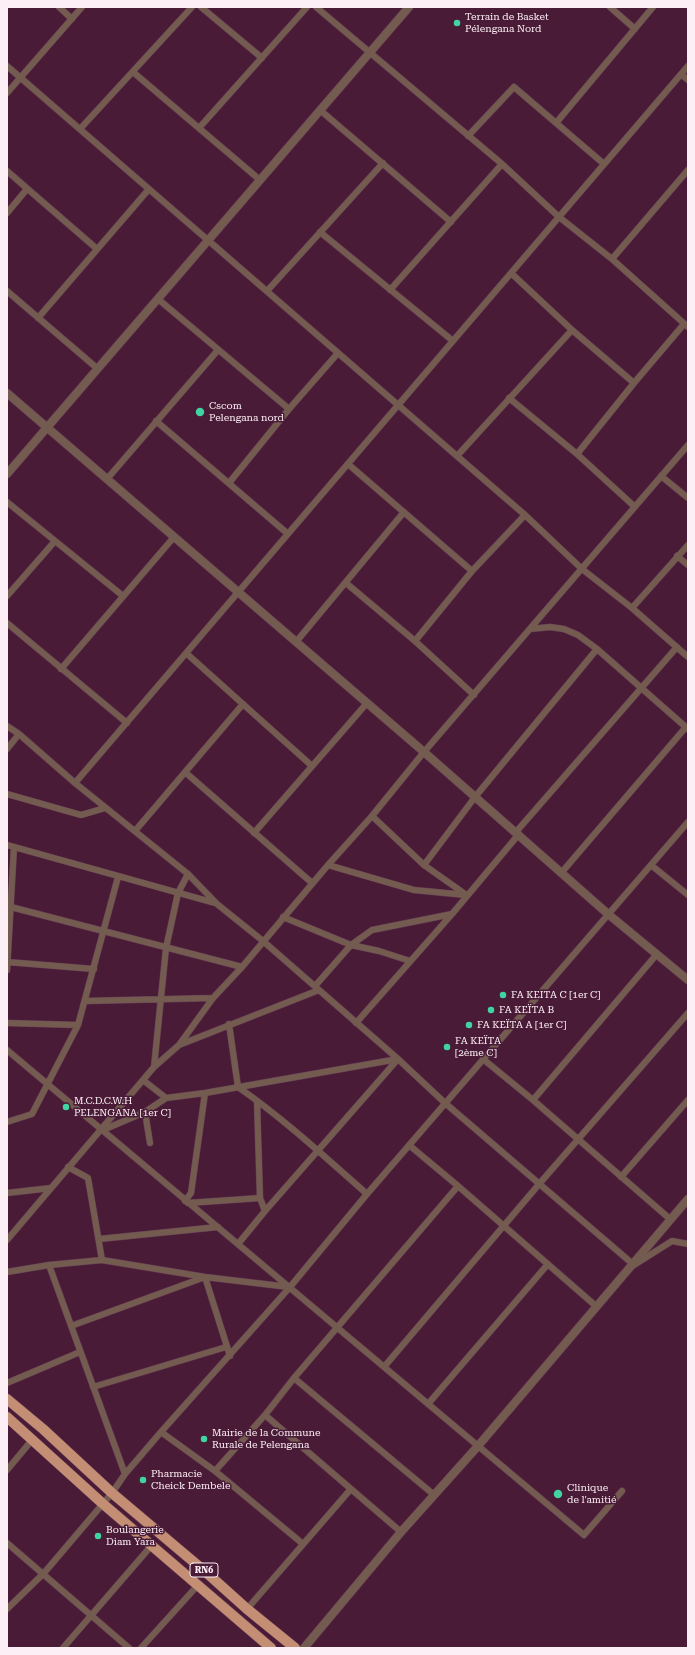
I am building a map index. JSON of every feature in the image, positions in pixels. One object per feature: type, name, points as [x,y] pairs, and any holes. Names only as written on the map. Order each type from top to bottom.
[{"type":"highway","name":"RN6","points":[[7,1399],[112,1493],[208,1574],[247,1610],[295,1648]]},
{"type":"highway","name":"RN6","points":[[7,1417],[102,1503],[271,1648]]},
{"type":"street","points":[[59,7],[72,19]]},
{"type":"street","points":[[7,94],[82,7]]},
{"type":"street","points":[[80,129],[192,7]]},
{"type":"street","points":[[201,7],[262,58]]},
{"type":"street","points":[[199,128],[307,7]]},
{"type":"street","points":[[316,7],[502,164],[559,217],[612,259],[686,326],[634,383],[577,454]]},
{"type":"street","points":[[7,474],[409,7]]},
{"type":"street","points":[[610,7],[635,29]]},
{"type":"street","points":[[556,123],[653,7]]},
{"type":"street","points":[[7,66],[525,515],[582,569],[632,608],[688,657]]},
{"type":"street","points":[[75,783],[688,66]]},
{"type":"street","points":[[132,72],[260,180]]},
{"type":"street","points":[[681,74],[688,80]]},
{"type":"street","points":[[468,136],[514,87],[604,164]]},
{"type":"street","points":[[320,110],[451,222]]},
{"type":"street","points":[[267,291],[383,163]]},
{"type":"street","points":[[390,290],[502,164]]},
{"type":"street","points":[[612,259],[688,170]]},
{"type":"street","points":[[7,171],[97,249]]},
{"type":"street","points":[[38,318],[149,188]]},
{"type":"street","points":[[7,213],[27,189]]},
{"type":"street","points":[[320,232],[453,341]]},
{"type":"street","points":[[511,273],[572,330],[634,383]]},
{"type":"street","points":[[7,291],[98,369]]},
{"type":"street","points":[[158,299],[289,409]]},
{"type":"street","points":[[457,456],[572,330]]},
{"type":"street","points":[[107,479],[218,350]]},
{"type":"street","points":[[229,483],[289,409],[338,353]]},
{"type":"street","points":[[7,393],[424,752],[608,914],[688,980]]},
{"type":"street","points":[[510,398],[577,454],[635,507]]},
{"type":"street","points":[[156,421],[288,534]]},
{"type":"street","points":[[7,1240],[154,1067],[179,1044],[213,998],[242,967],[312,883],[372,816],[424,752],[688,445]]},
{"type":"street","points":[[348,464],[472,571]]},
{"type":"street","points":[[661,476],[688,498]]},
{"type":"street","points":[[7,502],[123,596]]},
{"type":"street","points":[[296,642],[404,512]]},
{"type":"street","points":[[415,641],[472,571],[525,515]]},
{"type":"street","points":[[61,669],[174,537]]},
{"type":"street","points":[[7,596],[55,541]]},
{"type":"street","points":[[632,608],[688,545]]},
{"type":"street","points":[[678,556],[688,565]]},
{"type":"street","points":[[346,583],[415,641],[474,695]]},
{"type":"street","points":[[7,623],[127,723]]},
{"type":"street","points":[[530,629],[550,627],[564,629],[578,635],[687,728],[562,872]]},
{"type":"street","points":[[356,1023],[452,914],[517,833],[678,647]]},
{"type":"street","points":[[424,865],[475,797],[596,649]]},
{"type":"street","points":[[186,654],[312,766]]},
{"type":"street","points":[[254,833],[367,703]]},
{"type":"street","points":[[135,831],[243,704]]},
{"type":"street","points":[[9,729],[19,734],[105,808],[188,874],[217,904],[263,941],[398,1059],[445,1103],[634,1265]]},
{"type":"street","points":[[7,749],[19,734]]},
{"type":"street","points":[[185,772],[312,883]]},
{"type":"street","points":[[7,794],[81,815],[105,808]]},
{"type":"street","points":[[372,816],[424,865],[466,895]]},
{"type":"street","points":[[7,1608],[44,1573],[112,1493],[161,1432],[290,1287],[367,1194],[688,822]]},
{"type":"street","points":[[7,845],[217,904]]},
{"type":"street","points":[[7,970],[9,907],[14,847]]},
{"type":"street","points":[[328,865],[414,890],[466,895]]},
{"type":"street","points":[[651,865],[688,895]]},
{"type":"street","points":[[154,1067],[166,948],[178,893],[188,874]]},
{"type":"street","points":[[7,1122],[32,1114],[78,1026],[118,877]]},
{"type":"street","points":[[9,907],[242,967]]},
{"type":"street","points":[[179,1044],[317,988],[351,945],[372,930],[452,914]]},
{"type":"street","points":[[283,917],[351,945],[379,950],[410,961]]},
{"type":"street","points":[[533,1100],[658,954]]},
{"type":"street","points":[[7,962],[94,969]]},
{"type":"street","points":[[85,1001],[213,998]]},
{"type":"street","points":[[384,1367],[503,1225],[688,1013]]},
{"type":"street","points":[[7,1023],[78,1026]]},
{"type":"street","points":[[229,1024],[238,1087],[257,1100],[367,1194]]},
{"type":"street","points":[[7,1050],[584,1535],[622,1491]]},
{"type":"street","points":[[102,1130],[145,1112],[166,1098],[205,1093],[398,1059]]},
{"type":"street","points":[[238,1244],[398,1059]]},
{"type":"street","points":[[483,1059],[533,1100],[670,1219]]},
{"type":"street","points":[[143,1080],[166,1098]]},
{"type":"street","points":[[187,1202],[191,1193],[205,1093]]},
{"type":"street","points":[[257,1100],[260,1198],[265,1212]]},
{"type":"street","points":[[621,1177],[688,1100]]},
{"type":"street","points":[[145,1112],[150,1143]]},
{"type":"street","points":[[409,1145],[597,1307]]},
{"type":"street","points":[[68,1167],[88,1178],[102,1260]]},
{"type":"street","points":[[215,1471],[265,1415],[294,1378],[458,1186]]},
{"type":"street","points":[[7,1193],[51,1188]]},
{"type":"street","points":[[187,1202],[260,1198]]},
{"type":"street","points":[[304,1648],[400,1532],[478,1446],[634,1265],[670,1219],[688,1199]]},
{"type":"street","points":[[99,1239],[218,1227]]},
{"type":"street","points":[[634,1265],[672,1240],[688,1244]]},
{"type":"street","points":[[7,1272],[49,1265],[102,1260],[205,1277],[290,1287]]},
{"type":"street","points":[[428,1404],[548,1264]]},
{"type":"street","points":[[49,1265],[126,1474]]},
{"type":"street","points":[[71,1326],[205,1277]]},
{"type":"street","points":[[205,1277],[230,1356]]},
{"type":"street","points":[[93,1387],[226,1347]]},
{"type":"street","points":[[7,1383],[80,1352]]},
{"type":"street","points":[[294,1378],[433,1494]]},
{"type":"street","points":[[265,1415],[400,1532]]},
{"type":"street","points":[[161,1432],[215,1471],[303,1544]]},
{"type":"street","points":[[7,1470],[32,1440]]},
{"type":"street","points":[[247,1610],[350,1490]]},
{"type":"street","points":[[7,1543],[44,1573],[129,1648]]},
{"type":"street","points":[[63,1648],[152,1545]]},
{"type":"street","points":[[141,1648],[198,1585]]},
{"type":"place","name":"Terrain de Basket Pélengana Nord","points":[[457,23]]},
{"type":"place","name":"Cscom Pelengana nord","points":[[200,412]]},
{"type":"place","name":"FA KEITA C [1er C]","points":[[503,995]]},
{"type":"place","name":"FA KEÏTA B","points":[[491,1010]]},
{"type":"place","name":"FA KEÏTA A [1er C]","points":[[469,1025]]},
{"type":"place","name":"FA KEÏTA [2ème C]","points":[[447,1047]]},
{"type":"place","name":"M.C.D.C.W.H PELENGANA [1er C]","points":[[66,1107]]},
{"type":"place","name":"Mairie de la Commune Rurale de Pelengana","points":[[204,1439]]},
{"type":"place","name":"Pharmacie Cheick Dembele","points":[[143,1480]]},
{"type":"place","name":"Clinique de l'amitié","points":[[558,1494]]},
{"type":"place","name":"Boulangerie Diam Yara","points":[[98,1536]]}]
